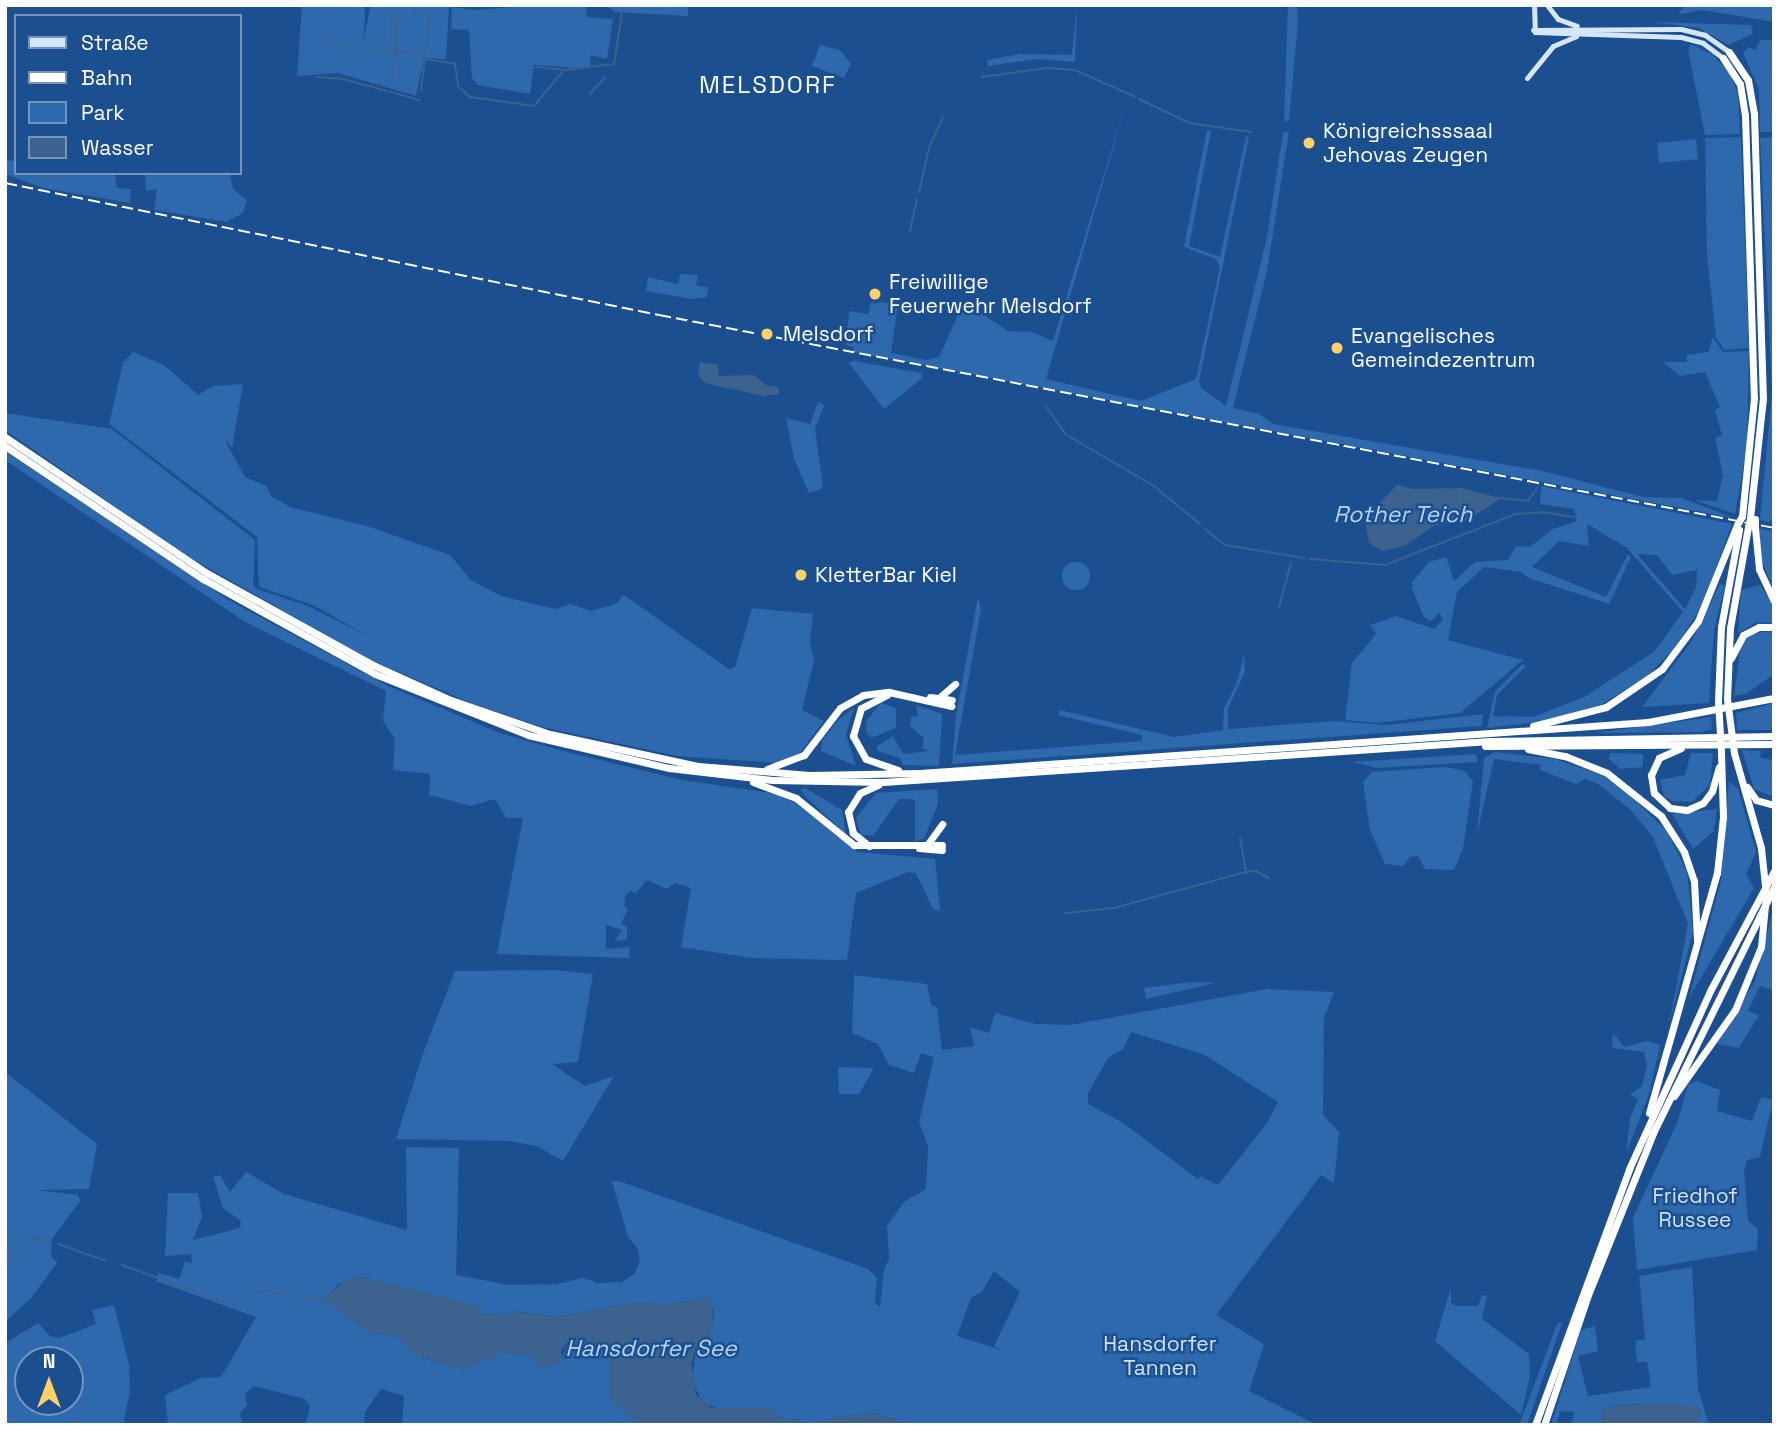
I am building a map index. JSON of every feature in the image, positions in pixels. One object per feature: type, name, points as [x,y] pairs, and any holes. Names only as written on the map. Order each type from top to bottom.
[{"type":"highway","points":[[1479,734],[1583,716],[1616,702],[1651,679],[1698,621],[1749,518],[1756,485],[1764,374],[1754,114],[1748,80],[1726,55]]},
{"type":"highway","points":[[1726,55],[1742,88],[1746,122],[1755,386],[1749,518]]},
{"type":"highway","points":[[5,437],[206,573],[320,639],[400,678],[550,734],[643,757],[742,771],[920,773],[1658,721],[1734,709],[1774,696]]},
{"type":"highway","points":[[5,446],[240,602],[398,685],[550,741],[648,764],[725,776],[788,793],[844,840],[876,848],[918,848],[942,848],[927,845],[918,848]]},
{"type":"highway","points":[[1745,527],[1759,569],[1774,601]]},
{"type":"highway","points":[[1727,676],[1745,527]]},
{"type":"highway","points":[[1544,1425],[1592,1284],[1649,1131],[1695,958],[1721,846],[1721,627],[1745,527]]},
{"type":"highway","points":[[1649,1131],[1735,1010],[1761,947],[1766,895],[1761,848],[1722,700],[1738,639],[1753,629],[1774,627]]},
{"type":"highway","points":[[938,697],[956,684]]},
{"type":"highway","points":[[742,771],[794,762],[850,701],[875,692],[952,703],[938,697],[926,698]]},
{"type":"highway","points":[[898,694],[876,697],[861,708],[854,724],[855,743],[872,763],[920,773]]},
{"type":"highway","points":[[725,776],[892,782],[1432,746],[1593,738],[1774,736]]},
{"type":"highway","points":[[1693,745],[1664,755],[1653,768],[1654,793],[1676,810],[1693,809],[1707,800],[1721,752]]},
{"type":"highway","points":[[1432,746],[1774,746]]},
{"type":"highway","points":[[1496,746],[1579,760],[1619,779],[1652,806],[1679,843],[1694,881],[1699,917],[1695,958]]},
{"type":"highway","points":[[1738,767],[1753,797],[1774,805]]},
{"type":"highway","points":[[876,848],[853,833],[849,807],[864,790],[892,782]]},
{"type":"highway","points":[[927,845],[942,824]]},
{"type":"highway","points":[[1535,1425],[1580,1293],[1649,1131],[1710,992],[1774,871]]},
{"type":"highway","points":[[1649,1131],[1774,887]]},
{"type":"main road","points":[[1534,5],[1533,30],[1681,37],[1703,43],[1726,55]]},
{"type":"main road","points":[[1547,5],[1558,19],[1583,31]]},
{"type":"main road","points":[[1527,78],[1553,46],[1583,31]]},
{"type":"green space","points":[[302,5],[365,5],[364,40],[370,7],[449,7],[446,59],[424,58],[416,96],[338,73],[297,76]]},
{"type":"green space","points":[[587,5],[586,17],[613,19],[607,59],[590,55],[591,66],[580,68],[534,65],[530,94],[478,85],[472,78],[469,30],[451,29],[452,7],[474,10]]},
{"type":"green space","points":[[605,5],[688,5],[688,16],[615,12]]},
{"type":"green space","points":[[1077,5],[1075,62],[1038,59],[988,66],[987,60],[1020,54],[1072,55]]},
{"type":"green space","points":[[1288,5],[1297,5],[1298,21],[1289,120],[1284,122]]},
{"type":"green space","points":[[1684,5],[1774,5],[1774,22],[1702,10],[1679,14]]},
{"type":"green space","points":[[1651,22],[1751,25],[1753,34],[1728,45],[1699,28]]},
{"type":"green space","points":[[1760,40],[1774,40],[1774,132],[1760,132],[1759,89],[1743,53],[1748,47],[1756,50]]},
{"type":"green space","points":[[1691,44],[1713,55],[1729,72],[1738,93],[1740,134],[1705,135],[1688,50]]},
{"type":"green space","points":[[820,45],[840,50],[851,64],[844,78],[812,66]]},
{"type":"green space","points":[[1128,96],[1046,379],[1141,401],[1196,379],[1220,267],[1216,259],[1184,247],[1207,130],[1211,131],[1189,246],[1220,257],[1246,136],[1249,137],[1199,381],[1201,388],[1226,406],[1267,237],[1283,132],[1289,132],[1267,271],[1233,408],[1259,414],[1273,424],[1542,471],[1643,497],[1682,498],[1734,518],[853,352],[854,347],[846,345],[849,311],[868,314],[871,300],[898,305],[891,353],[927,360],[939,357],[958,315],[971,306],[1008,331],[1032,332],[1053,341]]},
{"type":"green space","points":[[1741,137],[1749,348],[1724,350],[1716,337],[1707,256],[1705,138]]},
{"type":"green space","points":[[1774,137],[1774,518],[1769,522],[1760,520],[1772,393],[1760,138]]},
{"type":"green space","points":[[1696,139],[1698,159],[1659,163],[1657,143]]},
{"type":"green space","points":[[5,160],[14,161],[14,175],[115,175],[117,188],[131,189],[130,203],[43,188],[5,174]]},
{"type":"green space","points":[[145,175],[230,175],[233,189],[247,200],[243,213],[227,222],[154,210],[157,189],[146,191]]},
{"type":"green space","points":[[680,274],[698,275],[696,286],[708,287],[707,297],[692,299],[646,291],[648,277],[678,284]]},
{"type":"green space","points":[[1713,337],[1723,352],[1749,351],[1747,447],[1735,514],[1694,500],[1717,501],[1723,475],[1715,438],[1722,435],[1715,410],[1720,407],[1705,372],[1680,376],[1663,362],[1687,362],[1687,355],[1708,352]]},
{"type":"green space","points":[[133,352],[164,365],[198,395],[213,386],[243,384],[232,448],[226,440],[227,444],[245,477],[266,486],[272,497],[290,507],[367,526],[450,555],[471,580],[501,596],[555,609],[570,604],[591,611],[616,604],[624,595],[729,669],[735,667],[752,608],[813,614],[810,642],[814,661],[802,710],[824,721],[800,753],[778,763],[677,756],[542,727],[471,703],[368,659],[182,553],[5,430],[5,413],[112,429],[255,540],[253,584],[257,589],[308,606],[370,637],[313,605],[259,587],[257,537],[109,424],[123,363]]},
{"type":"green space","points":[[854,361],[921,373],[922,378],[884,409],[849,363]]},
{"type":"green space","points":[[818,402],[824,405],[815,429],[823,488],[809,493],[794,459],[786,418],[810,424]]},
{"type":"green space","points":[[5,451],[227,599],[388,686],[500,733],[559,750],[682,780],[777,794],[794,802],[857,852],[935,859],[940,911],[933,909],[916,873],[908,872],[856,893],[847,960],[751,958],[681,947],[691,888],[675,883],[667,889],[647,880],[636,893],[630,891],[625,896],[624,906],[628,909],[621,924],[627,927],[627,940],[615,941],[622,930],[606,925],[606,949],[629,947],[630,958],[497,954],[523,818],[506,818],[495,799],[471,806],[429,795],[430,774],[393,770],[395,739],[383,721],[386,691],[245,622],[5,460]]},
{"type":"green space","points":[[1541,486],[1732,524],[1701,608],[1673,650],[1646,677],[1601,705],[1539,722],[1487,728],[1495,691],[1523,664],[1526,666],[1497,695],[1493,716],[1533,717],[1584,697],[1654,652],[1683,612],[1627,548],[1587,524],[1589,546],[1559,541],[1532,567],[1606,597],[1628,554],[1631,557],[1609,604],[1529,578],[1521,572],[1484,567],[1457,592],[1448,640],[1523,660],[1460,713],[1376,723],[1345,720],[1352,663],[1376,634],[1370,625],[1396,616],[1435,629],[1443,619],[1439,613],[1431,621],[1424,617],[1412,589],[1412,582],[1429,562],[1446,557],[1454,581],[1475,562],[1508,560],[1516,546],[1530,547],[1553,529],[1577,521],[1574,509],[1540,504]],"holes":[[[1637,554],[1657,555],[1672,575],[1697,570],[1696,588],[1685,609]]]},
{"type":"green space","points":[[1759,528],[1774,531],[1774,591],[1762,561]]},
{"type":"green space","points":[[1076,562],[1086,566],[1090,576],[1086,586],[1076,590],[1066,586],[1062,576],[1066,566]]},
{"type":"green space","points":[[1720,584],[1725,586],[1714,630],[1709,703],[1642,707],[1691,642]]},
{"type":"green space","points":[[1760,585],[1774,607],[1774,623],[1757,622],[1738,633],[1741,590]]},
{"type":"green space","points":[[978,597],[981,609],[955,755],[1142,741],[1142,735],[1058,715],[1060,710],[1174,737],[1223,730],[1224,708],[1237,683],[1244,654],[1245,672],[1228,708],[1228,729],[1333,721],[1387,725],[1483,714],[1482,726],[952,764],[956,715]]},
{"type":"green space","points":[[1769,631],[1774,636],[1774,674],[1746,694],[1734,696],[1741,642],[1749,635]]},
{"type":"green space","points":[[881,703],[896,708],[896,728],[871,738],[866,731],[867,720]]},
{"type":"green space","points":[[1774,703],[1774,730],[1737,730],[1736,713]]},
{"type":"green space","points":[[916,705],[942,714],[939,766],[903,765],[900,758],[877,751],[877,746],[893,736],[903,754],[928,751],[922,748],[924,738],[910,726],[911,717],[918,716]]},
{"type":"green space","points":[[854,708],[846,735],[856,766],[821,751],[822,741],[837,721]]},
{"type":"green space","points":[[1711,717],[1712,729],[1702,732],[1595,733]]},
{"type":"green space","points":[[1742,750],[1761,751],[1760,758],[1774,760],[1774,797],[1754,789]]},
{"type":"green space","points":[[1495,752],[1555,759],[1601,775],[1621,787],[1666,830],[1687,872],[1693,931],[1669,1026],[1688,924],[1653,837],[1631,810],[1598,784],[1585,779],[1576,784],[1540,770],[1541,765],[1494,759],[1477,834],[1484,758]]},
{"type":"green space","points":[[1610,753],[1643,754],[1643,767],[1620,769],[1609,759]]},
{"type":"green space","points":[[1691,753],[1713,753],[1710,785],[1692,802],[1672,801],[1664,796],[1660,780],[1685,775]]},
{"type":"green space","points":[[1476,754],[1478,762],[1377,768],[1352,762]]},
{"type":"green space","points":[[1446,767],[1464,771],[1473,781],[1463,848],[1454,870],[1425,869],[1418,856],[1410,857],[1403,866],[1385,864],[1370,830],[1363,782],[1372,772]]},
{"type":"green space","points":[[1729,781],[1738,789],[1756,852],[1746,874],[1754,888],[1689,998],[1721,881]]},
{"type":"green space","points":[[805,788],[842,810],[846,834],[805,796],[800,789]]},
{"type":"green space","points":[[937,789],[938,804],[924,839],[915,841],[915,800],[910,799],[899,799],[873,836],[861,835],[856,818],[876,793]]},
{"type":"green space","points":[[1717,809],[1714,831],[1693,849],[1672,814]]},
{"type":"green space","points":[[1774,906],[1774,990],[1760,986],[1748,1011],[1759,1015],[1739,1048],[1717,1044],[1755,981]]},
{"type":"green space","points":[[556,970],[593,974],[578,1062],[552,1064],[585,1086],[614,1076],[563,1161],[537,1146],[509,1141],[396,1139],[422,1056],[455,971]]},
{"type":"green space","name":"Hansdorfer Tannen","points":[[854,975],[927,984],[931,1005],[937,1007],[942,1050],[974,1046],[970,1027],[989,1033],[995,1013],[1036,1024],[1071,1025],[1267,989],[1334,992],[1324,1018],[1323,1115],[1339,1132],[1334,1183],[1321,1175],[1216,1315],[1264,1344],[1249,1391],[1317,1425],[916,1425],[873,1413],[835,1417],[816,1424],[781,1418],[767,1408],[725,1411],[703,1403],[692,1381],[696,1347],[713,1326],[714,1312],[707,1298],[671,1304],[629,1303],[558,1317],[515,1311],[508,1316],[482,1314],[477,1306],[361,1277],[338,1284],[324,1300],[368,1332],[398,1337],[422,1358],[463,1369],[503,1352],[533,1356],[543,1369],[563,1357],[568,1340],[591,1344],[609,1357],[609,1397],[644,1425],[402,1425],[404,1396],[381,1389],[365,1412],[364,1425],[305,1425],[310,1407],[305,1399],[254,1386],[245,1394],[247,1405],[240,1413],[243,1425],[168,1425],[165,1395],[201,1378],[221,1377],[256,1317],[156,1281],[159,1273],[179,1279],[185,1262],[192,1263],[191,1254],[165,1256],[168,1193],[198,1193],[202,1217],[193,1240],[240,1228],[241,1221],[223,1208],[213,1177],[220,1175],[230,1192],[246,1172],[284,1194],[407,1230],[406,1147],[459,1148],[456,1275],[509,1285],[556,1284],[583,1278],[598,1283],[622,1282],[635,1273],[640,1260],[638,1249],[628,1237],[612,1181],[619,1181],[868,1269],[877,1278],[875,1304],[880,1306],[884,1269],[889,1259],[887,1226],[904,1202],[926,1189],[928,1146],[919,1122],[934,1057],[921,1053],[914,1073],[889,1065],[878,1044],[852,1033]],"holes":[[[1131,1032],[1205,1055],[1278,1102],[1267,1123],[1218,1185],[1200,1176],[1198,1179],[1122,1122],[1088,1104],[1088,1093],[1108,1058],[1123,1049]],[[994,1271],[1020,1292],[994,1346],[1001,1350],[957,1336],[971,1298],[982,1292]]]},
{"type":"green space","points":[[1192,982],[1215,983],[1146,999],[1144,988]]},
{"type":"green space","points":[[1613,1033],[1624,1047],[1647,1041],[1660,1045],[1649,1094],[1626,1154],[1630,1118],[1638,1099],[1630,1095],[1642,1086],[1647,1065],[1644,1052],[1612,1048]]},
{"type":"green space","points":[[838,1067],[874,1068],[859,1094],[839,1094]]},
{"type":"green space","points":[[5,1072],[97,1144],[89,1189],[36,1190],[78,1195],[80,1201],[52,1239],[51,1256],[57,1263],[31,1298],[5,1322]]},
{"type":"green space","name":"Friedhof Russee","points":[[1697,1081],[1720,1090],[1717,1111],[1752,1121],[1761,1097],[1773,1100],[1760,1157],[1747,1160],[1744,1172],[1748,1221],[1758,1229],[1757,1250],[1637,1270],[1633,1218],[1678,1121],[1688,1085]]},
{"type":"green space","points":[[1692,1267],[1698,1389],[1709,1425],[1698,1425],[1701,1408],[1636,1404],[1608,1406],[1601,1414],[1601,1425],[1571,1425],[1575,1412],[1570,1411],[1560,1412],[1556,1425],[1551,1425],[1581,1330],[1595,1326],[1598,1351],[1578,1356],[1588,1396],[1651,1387],[1647,1362],[1637,1362],[1635,1341],[1645,1339],[1639,1276]]},
{"type":"green space","points":[[1451,1288],[1451,1303],[1456,1306],[1478,1306],[1482,1295],[1487,1296],[1482,1319],[1529,1354],[1530,1376],[1521,1415],[1435,1341]]},
{"type":"green space","points":[[114,1305],[129,1365],[130,1392],[123,1425],[5,1425],[5,1343],[38,1323],[50,1336],[59,1338],[96,1324],[92,1310]]},
{"type":"green space","points":[[1558,1322],[1562,1323],[1527,1425],[1519,1425]]},
{"type":"water","points":[[700,362],[718,365],[719,376],[754,375],[766,385],[778,387],[779,394],[763,396],[705,383],[698,376]]},
{"type":"water","name":"Rother Teich","points":[[1397,485],[1413,489],[1461,488],[1501,498],[1468,520],[1434,526],[1406,545],[1383,551],[1369,543],[1366,525],[1370,513]]},
{"type":"water","name":"Hansdorfer See","points":[[361,1277],[478,1306],[483,1314],[508,1316],[514,1311],[558,1317],[629,1303],[671,1304],[707,1298],[712,1305],[713,1326],[708,1338],[696,1347],[691,1365],[696,1395],[711,1408],[767,1408],[781,1418],[816,1424],[835,1417],[873,1413],[916,1425],[636,1423],[609,1397],[609,1357],[591,1344],[568,1340],[561,1351],[563,1361],[543,1369],[533,1356],[504,1352],[463,1369],[443,1364],[413,1354],[398,1337],[368,1332],[323,1300],[345,1280]]},
{"type":"water","points":[[1670,1403],[1701,1408],[1698,1425],[1601,1425],[1601,1414],[1608,1406]]},
{"type":"waterway","points":[[425,59],[455,64],[458,86],[470,97],[534,106],[564,70],[614,64],[623,5]]},
{"type":"waterway","points":[[414,10],[430,16],[421,89]]},
{"type":"waterway","points":[[393,76],[398,12]]},
{"type":"waterway","points":[[390,44],[392,13]]},
{"type":"waterway","points":[[320,32],[339,48],[380,48],[425,56]]},
{"type":"waterway","points":[[536,67],[563,70]]},
{"type":"waterway","points":[[982,77],[1047,68],[1074,70]]},
{"type":"waterway","points":[[1077,71],[1136,97]]},
{"type":"waterway","points":[[317,77],[343,79],[420,100]]},
{"type":"waterway","points":[[590,94],[606,77]]},
{"type":"waterway","points":[[1139,99],[1189,123],[1251,132]]},
{"type":"waterway","points":[[919,192],[929,148],[943,117]]},
{"type":"waterway","points":[[910,231],[917,199]]},
{"type":"waterway","points":[[1045,405],[1065,434],[1154,486],[1200,524]]},
{"type":"waterway","points":[[1501,498],[1528,501],[1537,488]]},
{"type":"waterway","points":[[1310,559],[1385,565],[1516,514],[1542,512],[1578,518]]},
{"type":"waterway","points":[[1205,529],[1225,545],[1304,558]]},
{"type":"waterway","points":[[1279,607],[1291,563]]},
{"type":"waterway","points":[[1240,838],[1246,872]]},
{"type":"waterway","points":[[1065,913],[1114,908],[1246,872],[1256,871],[1269,878]]},
{"type":"waterway","points":[[5,1261],[35,1238],[49,1241]]},
{"type":"waterway","points":[[58,1244],[106,1261]]},
{"type":"waterway","points":[[122,1265],[224,1302],[266,1291],[323,1300]]},
{"type":"railway","points":[[5,183],[659,315],[1774,528]]},
{"type":"place","name":"Königreichsssaal Jehovas Zeugen","points":[[1309,143]]},
{"type":"place","name":"Freiwillige Feuerwehr Melsdorf","points":[[875,294]]},
{"type":"place","name":"Melsdorf","points":[[767,334]]},
{"type":"place","name":"Evangelisches Gemeindezentrum","points":[[1337,348]]},
{"type":"place","name":"KletterBar Kiel","points":[[801,575]]},
{"type":"district","name":"MELSDORF","points":[[768,85]]}]
